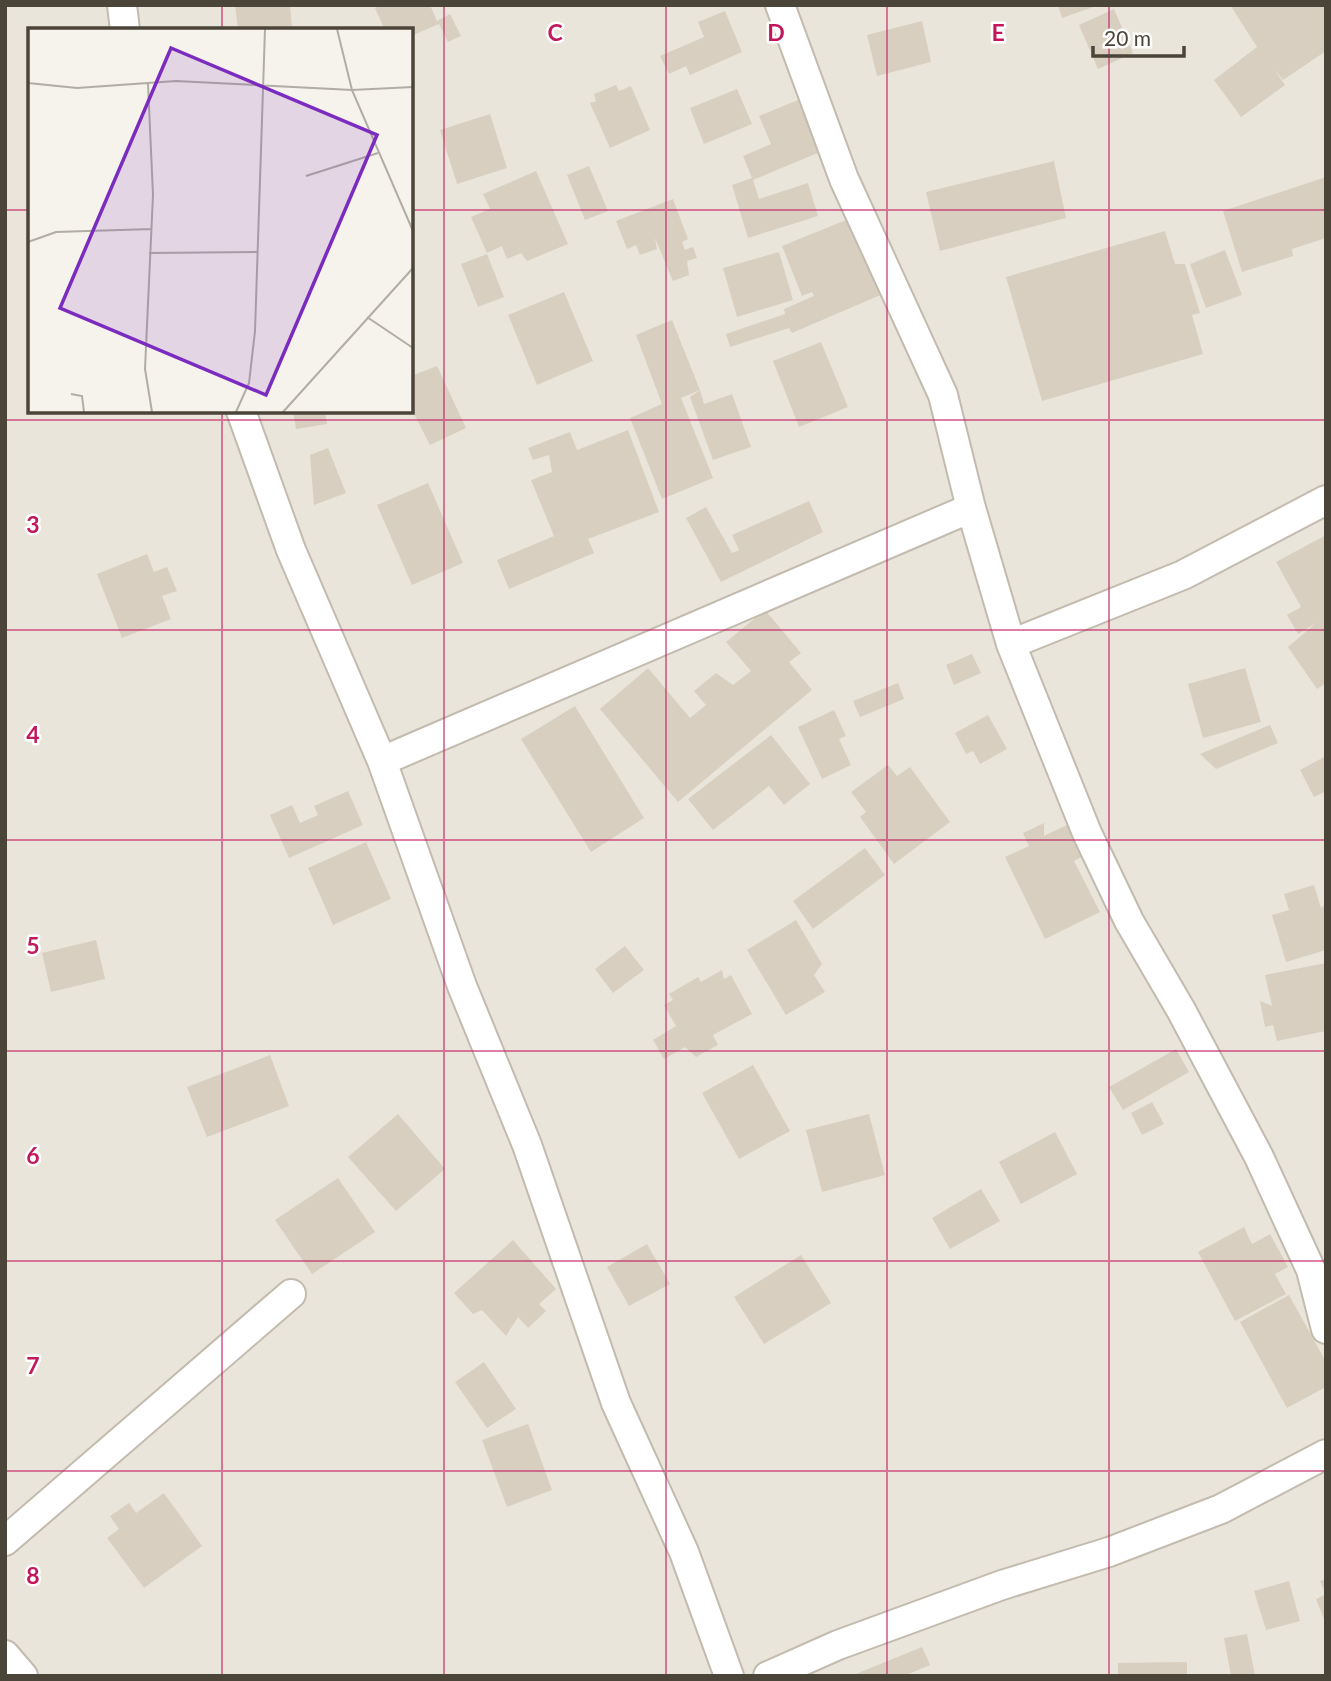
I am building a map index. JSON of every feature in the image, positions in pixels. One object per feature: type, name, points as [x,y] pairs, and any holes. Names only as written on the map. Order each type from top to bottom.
[{"type":"street","points":[[122,5],[125,28]]},
{"type":"street","points":[[780,5],[844,179],[943,395],[971,508],[1011,644],[1087,833],[1129,921],[1181,1010],[1259,1157],[1311,1270],[1326,1329]]},
{"type":"street","points":[[242,413],[291,550],[382,761],[462,986],[527,1145],[616,1403],[684,1552],[729,1676]]},
{"type":"street","points":[[1011,644],[1183,575],[1326,500]]},
{"type":"street","points":[[382,761],[971,508]]},
{"type":"street","points":[[5,1541],[291,1294]]},
{"type":"street","points":[[768,1676],[838,1645],[1002,1586],[1108,1552],[1221,1509],[1326,1454]]},
{"type":"street","points":[[5,1655],[23,1676]]},
{"type":"shaded area","points":[[5,5],[1326,5],[1326,1676],[5,1676]]},
{"type":"building","points":[[235,5],[290,5],[292,28],[238,28]]},
{"type":"building","points":[[381,5],[430,5],[437,21],[450,14],[461,36],[448,42],[439,24],[413,35],[413,28],[384,28],[375,8]]},
{"type":"building","points":[[1058,5],[1096,5],[1096,6],[1062,18]]},
{"type":"building","points":[[1230,5],[1326,5],[1326,51],[1283,80],[1274,69],[1285,85],[1241,117],[1214,80],[1257,47]]},
{"type":"building","points":[[1114,9],[1133,53],[1098,69],[1079,25]]},
{"type":"building","points":[[725,11],[742,52],[690,75],[686,66],[669,74],[660,56],[704,37],[698,22]]},
{"type":"building","points":[[922,21],[931,62],[877,76],[867,35]]},
{"type":"building","points":[[616,85],[619,91],[631,86],[650,130],[610,148],[590,103],[596,101],[594,94]]},
{"type":"building","points":[[737,89],[752,124],[704,144],[690,108]]},
{"type":"building","points":[[798,100],[820,152],[753,180],[759,199],[808,183],[818,216],[748,238],[732,185],[752,178],[743,156],[771,144],[759,116]]},
{"type":"building","points":[[490,114],[507,168],[457,184],[440,130]]},
{"type":"building","points":[[1054,161],[1066,218],[940,251],[926,192]]},
{"type":"building","points":[[589,166],[608,211],[585,220],[567,175]]},
{"type":"building","points":[[536,171],[568,244],[527,261],[521,253],[507,259],[502,246],[487,253],[471,217],[490,209],[483,194]]},
{"type":"building","points":[[1326,177],[1326,238],[1292,249],[1293,256],[1242,272],[1223,211]]},
{"type":"building","points":[[673,199],[688,239],[682,242],[685,250],[693,247],[697,258],[687,261],[689,275],[673,281],[655,238],[657,249],[640,255],[636,245],[627,249],[616,221]]},
{"type":"building","points":[[851,218],[883,294],[792,333],[789,328],[730,347],[726,334],[785,314],[784,309],[814,296],[812,292],[802,296],[782,246]]},
{"type":"building","points":[[1165,231],[1175,264],[1185,264],[1200,313],[1192,315],[1203,354],[1042,401],[1006,277]]},
{"type":"building","points":[[1225,250],[1242,295],[1206,308],[1190,264]]},
{"type":"building","points":[[779,252],[793,300],[737,317],[723,268]]},
{"type":"building","points":[[487,254],[504,297],[478,307],[461,264]]},
{"type":"building","points":[[564,292],[593,361],[537,385],[508,315]]},
{"type":"building","points":[[672,320],[700,390],[681,398],[713,478],[662,499],[630,418],[662,404],[636,335]]},
{"type":"building","points":[[821,342],[848,407],[799,427],[773,361]]},
{"type":"building","points":[[437,366],[466,428],[430,445],[413,412],[413,375]]},
{"type":"building","points":[[700,390],[704,404],[732,394],[751,447],[713,460],[690,397]]},
{"type":"building","points":[[293,413],[325,413],[327,424],[296,429]]},
{"type":"building","points":[[628,430],[659,512],[588,539],[594,553],[509,589],[497,560],[554,536],[531,480],[552,472],[549,455],[533,460],[528,448],[570,432],[577,450]]},
{"type":"building","points":[[328,448],[346,493],[314,505],[310,455]]},
{"type":"building","points":[[428,483],[463,563],[412,585],[377,505]]},
{"type":"building","points":[[809,501],[823,532],[721,582],[686,518],[706,507],[732,553],[739,550],[732,535]]},
{"type":"building","points":[[1326,535],[1326,683],[1317,689],[1288,647],[1316,623],[1298,634],[1287,615],[1301,607],[1276,562]]},
{"type":"building","points":[[147,554],[154,572],[167,567],[177,591],[162,596],[171,619],[122,638],[97,574]]},
{"type":"building","points":[[765,610],[801,653],[789,662],[812,690],[678,802],[600,709],[648,668],[690,718],[706,705],[694,691],[716,673],[733,685],[751,671],[726,642]]},
{"type":"building","points":[[972,654],[981,673],[954,685],[946,665]]},
{"type":"building","points":[[1245,668],[1261,722],[1203,738],[1188,684]]},
{"type":"building","points":[[898,683],[904,699],[860,717],[853,701]]},
{"type":"building","points":[[575,706],[644,818],[591,852],[521,739]]},
{"type":"building","points":[[834,710],[846,736],[839,739],[851,765],[822,779],[798,727]]},
{"type":"building","points":[[988,715],[1007,749],[980,764],[973,751],[966,754],[955,733]]},
{"type":"building","points":[[1270,725],[1278,743],[1216,769],[1200,754]]},
{"type":"building","points":[[771,735],[810,784],[784,805],[769,786],[713,830],[688,799]]},
{"type":"building","points":[[1326,756],[1326,791],[1314,797],[1300,770]]},
{"type":"building","points":[[888,765],[897,776],[910,767],[950,822],[894,864],[860,817],[866,812],[851,792]]},
{"type":"building","points":[[348,791],[363,825],[289,858],[270,815],[292,805],[300,823],[318,815],[314,806]]},
{"type":"building","points":[[1044,823],[1044,836],[1069,824],[1085,855],[1074,861],[1100,912],[1045,939],[1005,857],[1029,846],[1023,833]]},
{"type":"building","points":[[366,842],[391,899],[333,925],[308,868]]},
{"type":"building","points":[[865,848],[885,875],[813,929],[793,901]]},
{"type":"building","points":[[1314,885],[1321,908],[1326,904],[1326,950],[1286,962],[1272,915],[1289,910],[1284,894]]},
{"type":"building","points":[[796,920],[822,964],[814,975],[825,992],[786,1015],[747,950]]},
{"type":"building","points":[[96,940],[105,979],[51,992],[42,953]]},
{"type":"building","points":[[625,946],[644,970],[613,993],[595,969]]},
{"type":"building","points":[[1326,963],[1326,1031],[1277,1041],[1273,1025],[1265,1027],[1260,1001],[1272,1006],[1265,975]]},
{"type":"building","points":[[722,970],[724,979],[731,975],[752,1014],[713,1035],[718,1045],[696,1057],[685,1047],[664,1059],[653,1040],[676,1026],[664,1005],[673,1000],[669,994],[698,977],[701,982]]},
{"type":"building","points":[[1176,1049],[1189,1072],[1123,1110],[1109,1087]]},
{"type":"building","points":[[270,1055],[289,1106],[207,1137],[187,1087]]},
{"type":"building","points":[[753,1065],[790,1131],[739,1159],[702,1093]]},
{"type":"building","points":[[1152,1102],[1164,1124],[1142,1135],[1131,1113]]},
{"type":"building","points":[[398,1114],[445,1169],[396,1211],[348,1157]]},
{"type":"building","points":[[869,1114],[885,1175],[822,1192],[806,1130]]},
{"type":"building","points":[[1055,1132],[1077,1174],[1021,1204],[999,1162]]},
{"type":"building","points":[[338,1178],[375,1232],[312,1274],[275,1220]]},
{"type":"building","points":[[981,1189],[1000,1221],[950,1249],[932,1218]]},
{"type":"building","points":[[1244,1227],[1252,1244],[1270,1234],[1288,1267],[1275,1274],[1286,1294],[1235,1321],[1198,1252]]},
{"type":"building","points":[[513,1240],[556,1289],[539,1304],[546,1311],[528,1328],[518,1317],[506,1336],[482,1310],[473,1314],[454,1293]]},
{"type":"building","points":[[647,1244],[670,1284],[629,1306],[607,1267]]},
{"type":"building","points":[[801,1255],[831,1303],[764,1344],[734,1297]]},
{"type":"building","points":[[1289,1295],[1326,1362],[1326,1387],[1287,1408],[1240,1322]]},
{"type":"building","points":[[484,1362],[516,1409],[487,1428],[455,1382]]},
{"type":"building","points":[[528,1424],[552,1490],[507,1507],[482,1440]]},
{"type":"building","points":[[164,1493],[202,1546],[144,1588],[107,1538],[119,1529],[110,1516],[129,1503],[136,1513]]},
{"type":"building","points":[[1326,1579],[1326,1594],[1320,1581]]},
{"type":"building","points":[[1289,1581],[1300,1621],[1266,1630],[1254,1591]]},
{"type":"building","points":[[1326,1594],[1326,1624],[1316,1599]]},
{"type":"building","points":[[1247,1634],[1255,1676],[1231,1676],[1224,1638]]},
{"type":"building","points":[[922,1647],[930,1665],[904,1676],[851,1676]]},
{"type":"building","points":[[1187,1662],[1187,1676],[1118,1676],[1118,1663]]}]
